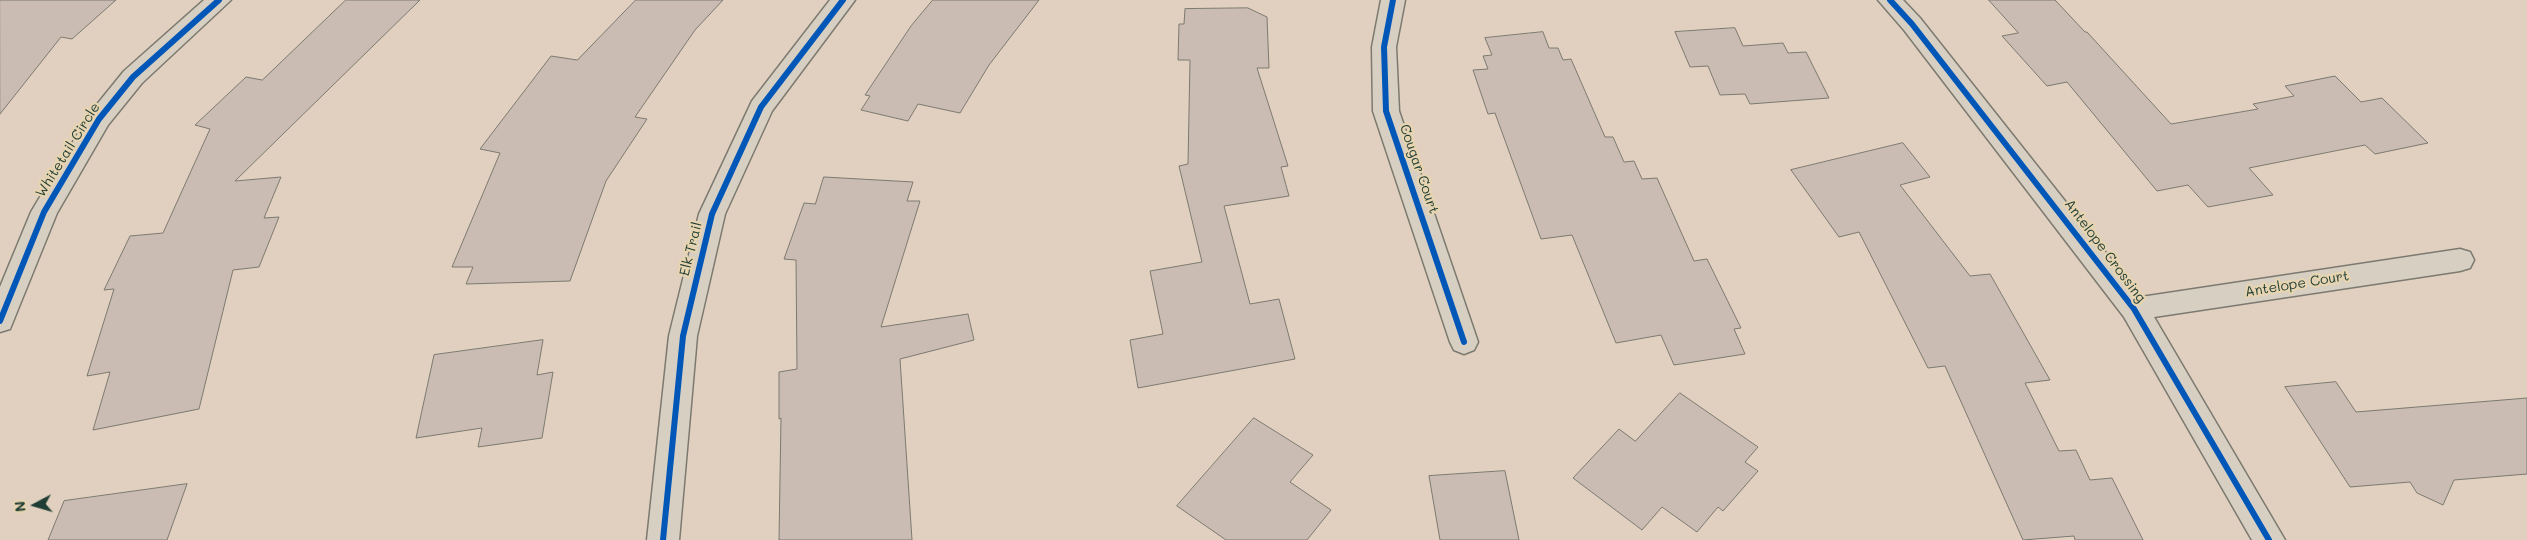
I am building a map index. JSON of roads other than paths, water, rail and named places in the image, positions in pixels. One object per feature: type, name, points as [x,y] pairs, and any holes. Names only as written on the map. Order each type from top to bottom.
[{"type":"street","name":"Whitetail Circle","points":[[0,320],[44,212],[99,119],[133,77],[219,0]]},
{"type":"street","name":"Elk Trail","points":[[663,540],[683,336],[712,214],[761,107],[843,0]]},
{"type":"street","name":"Cougar Court","points":[[1394,0],[1384,47],[1386,111],[1464,342]]},
{"type":"street","name":"Antelope Crossing","points":[[1890,0],[1912,24],[2134,309],[2269,540]]},
{"type":"street","name":"Antelope Court","points":[[2134,309],[2460,260]]}]
